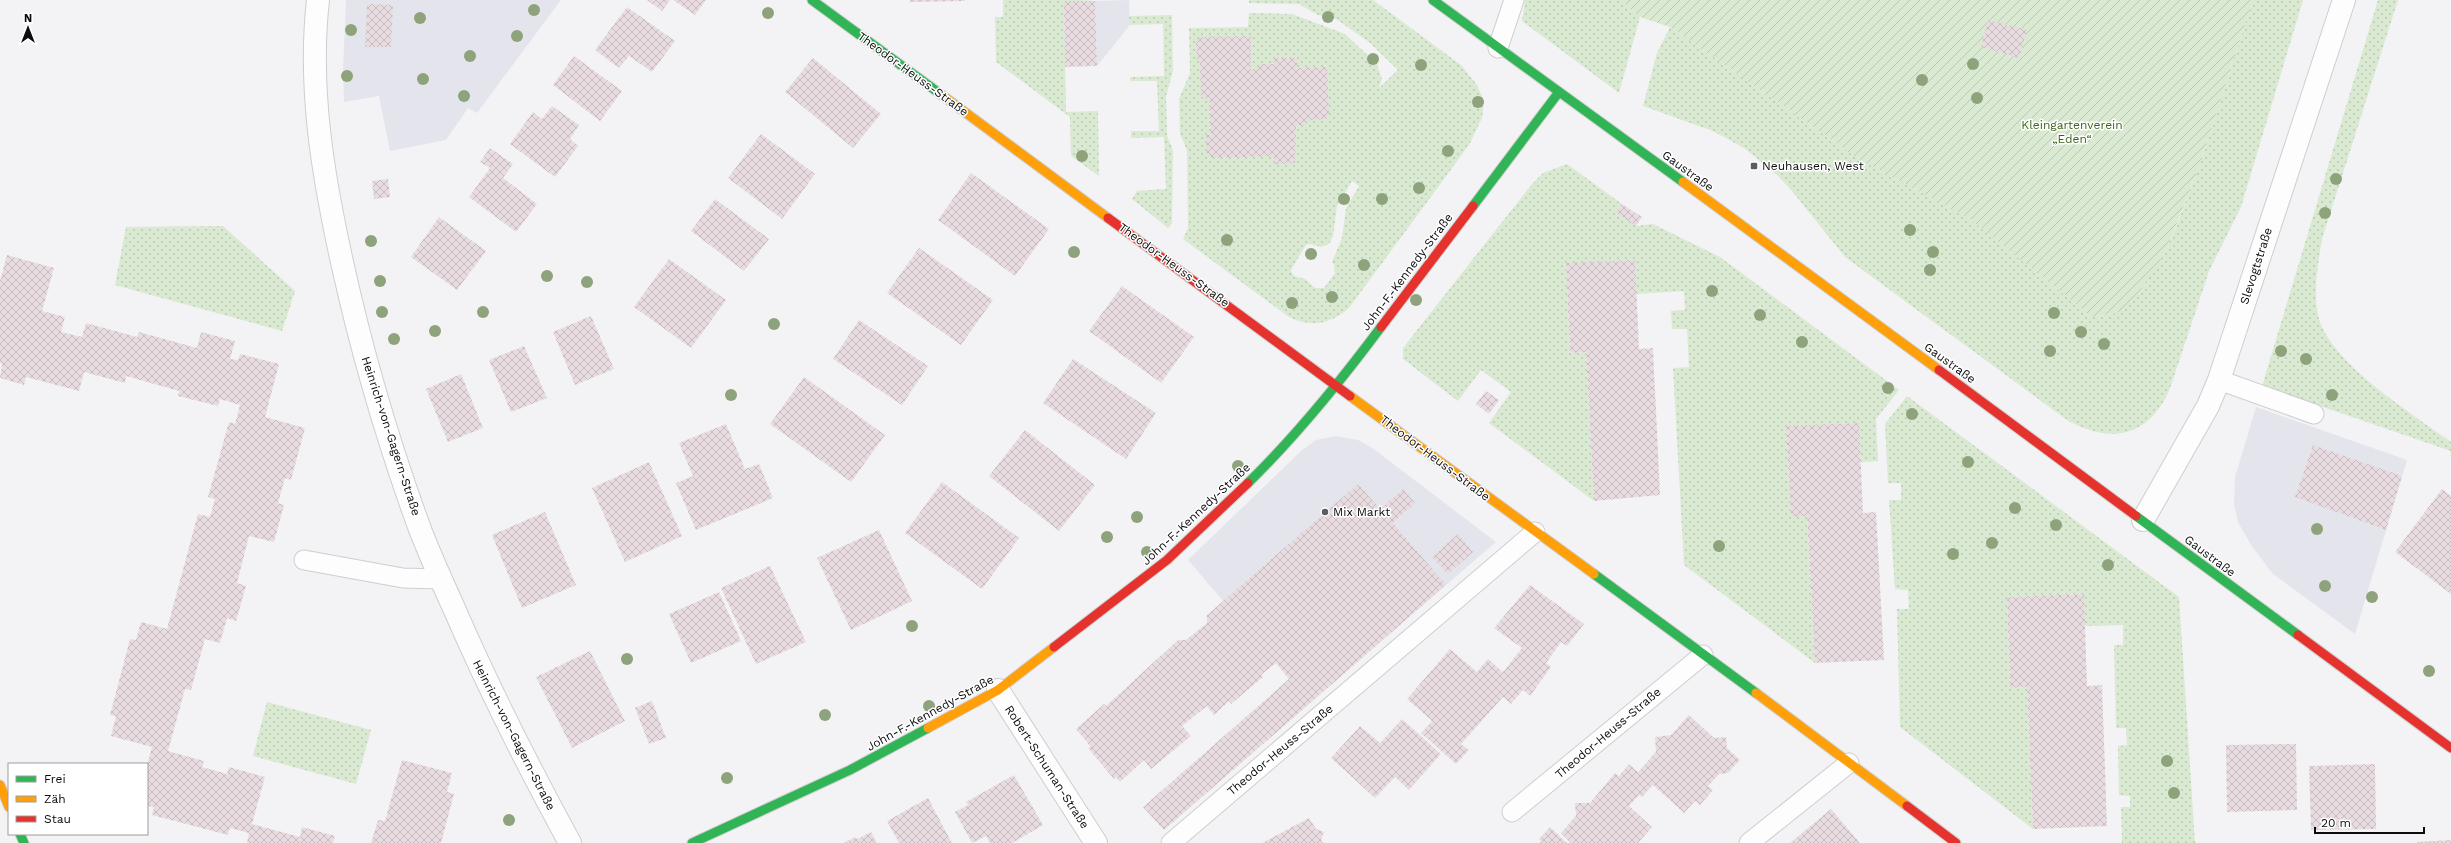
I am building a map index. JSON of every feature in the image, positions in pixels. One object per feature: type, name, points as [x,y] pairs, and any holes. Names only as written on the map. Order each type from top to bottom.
[{"type":"street","name":"Heinrich-von-Gagern-Straße","points":[[318,0],[315,84],[320,142],[334,224],[356,324],[373,385],[421,532],[441,579],[480,668],[534,778],[570,843]]},
{"type":"street","name":"Theodor-Heuss-Straße","points":[[812,0],[1535,532],[1663,623],[1703,655],[1956,843]]},
{"type":"street","name":"Gaustraße","points":[[1433,0],[2143,520],[2451,748]]},
{"type":"street","name":"Slevogtstraße","points":[[2143,520],[2208,406],[2219,380],[2344,0]]},
{"type":"street","name":"John-F.-Kennedy-Straße","points":[[692,843],[850,770],[998,690],[1167,560],[1250,481],[1298,431],[1337,385],[1559,92]]},
{"type":"street","name":"Robert-Schuman-Straße","points":[[998,690],[1096,843]]},
{"type":"street","points":[[0,785],[8,804]]},
{"type":"lane","points":[[1498,48],[1514,0]]},
{"type":"lane","points":[[2219,380],[2314,414]]},
{"type":"lane","name":"Theodor-Heuss-Straße","points":[[1171,843],[1535,532]]},
{"type":"lane","points":[[304,560],[403,578],[441,579]]},
{"type":"lane","name":"Theodor-Heuss-Straße","points":[[1512,812],[1703,655]]},
{"type":"lane","points":[[1749,843],[1849,763]]},
{"type":"shaded area","points":[[346,0],[561,0],[477,113],[468,108],[446,140],[390,151],[379,96],[344,102],[343,71]]},
{"type":"shaded area","points":[[1129,0],[1130,25],[1097,66],[1095,1]]},
{"type":"shaded area","points":[[2256,407],[2407,460],[2355,634],[2273,574],[2251,545],[2238,522],[2234,504],[2235,477]]},
{"type":"shaded area","points":[[1336,436],[1358,440],[1371,447],[1496,542],[1310,702],[1188,560],[1301,451],[1316,440]]},
{"type":"green space","points":[[1003,0],[1096,0],[1064,2],[1066,112],[1098,111],[1099,176],[1071,156],[1070,117],[996,62],[995,17],[1003,17]]},
{"type":"green space","points":[[1249,0],[1373,0],[1461,65],[1477,85],[1484,101],[1482,118],[1469,145],[1349,308],[1335,318],[1320,323],[1305,322],[1289,317],[1183,239],[1188,228],[1187,150],[1180,134],[1179,99],[1190,73],[1189,28],[1248,27],[1249,13],[1292,14],[1345,34],[1377,64],[1382,79],[1379,88],[1398,70],[1369,42],[1336,19],[1318,15],[1299,4],[1249,3]],"holes":[[[1352,181],[1359,186],[1346,208],[1342,238],[1332,262],[1334,264],[1335,273],[1324,288],[1315,288],[1305,279],[1294,276],[1291,271],[1306,245],[1310,244],[1321,247],[1329,244],[1333,236],[1337,206]]]},
{"type":"green space","points":[[1525,0],[1620,0],[1640,17],[1619,93],[1522,21]]},
{"type":"green space","name":"Kleingartenverein „Eden“","points":[[1620,0],[2253,0],[2198,170],[2165,253],[2134,300],[2121,312],[2092,317],[1970,219],[1859,159],[1670,27],[1640,17]]},
{"type":"green space","points":[[2253,0],[2303,0],[2241,207],[2209,271],[2170,388],[2162,404],[2152,417],[2140,426],[2128,432],[2114,434],[2099,432],[2083,428],[2067,420],[1845,257],[1792,191],[1778,176],[1744,148],[1713,131],[1643,106],[1657,53],[1670,27],[1859,159],[1970,219],[2092,317],[2121,312],[2165,253],[2176,227],[2198,170]]},
{"type":"green space","points":[[2378,0],[2398,0],[2322,239],[2316,287],[2318,315],[2325,333],[2338,351],[2354,368],[2374,386],[2451,442],[2451,451],[2262,386]]},
{"type":"green space","points":[[1172,15],[1173,71],[1166,96],[1167,135],[1173,151],[1172,223],[1168,228],[1132,199],[1137,191],[1166,189],[1164,137],[1131,138],[1131,131],[1159,131],[1157,81],[1130,81],[1130,77],[1164,76],[1163,24],[1130,25],[1129,16]]},
{"type":"green space","points":[[1567,164],[1622,204],[1636,226],[1653,224],[1720,257],[1899,390],[1876,419],[1878,461],[1861,462],[1858,423],[1786,427],[1791,516],[1807,516],[1815,663],[1684,565],[1673,368],[1689,367],[1687,329],[1672,329],[1671,311],[1685,310],[1684,291],[1636,294],[1634,260],[1566,264],[1570,353],[1586,352],[1594,501],[1489,423],[1511,392],[1481,370],[1458,401],[1403,359],[1403,348],[1532,184],[1543,173]]},
{"type":"green space","points":[[223,226],[295,291],[282,331],[115,285],[126,227]]},
{"type":"green space","points":[[1907,396],[2179,597],[2195,843],[2122,843],[2121,807],[2130,807],[2130,796],[2119,795],[2118,746],[2127,745],[2126,728],[2116,728],[2114,645],[2123,645],[2123,625],[2085,626],[2083,594],[2007,597],[2010,688],[2027,687],[2033,829],[1900,727],[1897,609],[1909,609],[1908,590],[1895,589],[1889,500],[1901,500],[1901,483],[1888,483],[1885,424]]},
{"type":"green space","points":[[267,702],[371,730],[356,784],[253,756]]},
{"type":"building","points":[[647,0],[670,0],[662,11]]},
{"type":"building","points":[[673,0],[706,0],[695,15]]},
{"type":"building","points":[[910,0],[965,0],[965,1],[910,2]]},
{"type":"building","points":[[1064,1],[1095,1],[1097,66],[1065,67]]},
{"type":"building","points":[[367,4],[393,5],[391,47],[365,47]]},
{"type":"building","points":[[627,7],[675,41],[652,72],[629,56],[619,68],[595,50]]},
{"type":"building","points":[[1988,20],[2027,30],[2019,58],[1981,47]]},
{"type":"building","points":[[1251,36],[1251,70],[1259,69],[1259,64],[1274,64],[1273,58],[1297,58],[1297,68],[1327,67],[1329,115],[1327,115],[1327,119],[1305,120],[1305,125],[1296,125],[1295,163],[1275,164],[1273,156],[1211,158],[1211,155],[1207,155],[1206,135],[1211,135],[1209,98],[1201,99],[1200,59],[1197,60],[1196,40],[1200,39],[1200,37]]},
{"type":"building","points":[[574,56],[622,91],[600,121],[553,85]]},
{"type":"building","points":[[813,58],[881,114],[853,148],[785,92]]},
{"type":"building","points":[[552,106],[579,125],[570,139],[578,146],[555,177],[510,144],[533,112],[542,119]]},
{"type":"building","points":[[761,134],[815,174],[782,219],[728,178]]},
{"type":"building","points":[[490,148],[513,164],[503,178],[537,204],[516,232],[469,197],[490,168],[480,162]]},
{"type":"building","points":[[971,173],[1049,229],[1015,276],[938,220]]},
{"type":"building","points":[[388,179],[390,197],[374,199],[372,181]]},
{"type":"building","points":[[715,199],[769,239],[744,271],[691,231]]},
{"type":"building","points":[[1622,204],[1642,217],[1636,226],[1616,212]]},
{"type":"building","points":[[439,217],[486,251],[457,290],[411,257]]},
{"type":"building","points":[[919,248],[993,300],[961,345],[887,293]]},
{"type":"building","points":[[7,255],[54,268],[42,311],[65,317],[61,332],[82,337],[86,323],[137,337],[139,332],[197,348],[201,332],[235,341],[230,359],[238,360],[240,354],[279,364],[265,417],[305,428],[291,480],[285,478],[278,503],[284,505],[274,542],[249,536],[237,583],[246,586],[236,621],[227,618],[220,643],[205,639],[191,690],[185,689],[168,751],[204,761],[202,767],[227,774],[229,767],[265,777],[252,824],[300,837],[302,827],[335,836],[333,843],[247,843],[249,833],[230,828],[228,835],[152,815],[154,807],[148,806],[148,763],[152,747],[111,736],[116,716],[110,715],[130,639],[136,640],[141,622],[167,629],[198,514],[210,517],[215,499],[208,497],[229,422],[235,424],[240,405],[220,399],[218,406],[178,396],[179,391],[126,376],[125,383],[84,372],[79,391],[26,377],[24,385],[0,378],[2,364],[0,363],[0,281]]},
{"type":"building","points":[[669,259],[726,300],[691,348],[634,307]]},
{"type":"building","points":[[1635,260],[1639,349],[1653,348],[1660,495],[1594,501],[1586,352],[1570,353],[1566,263]]},
{"type":"building","points":[[1122,286],[1194,337],[1161,383],[1089,331]]},
{"type":"building","points":[[591,316],[614,369],[575,385],[553,332]]},
{"type":"building","points":[[859,320],[928,366],[902,405],[833,359]]},
{"type":"building","points":[[524,346],[547,398],[511,412],[489,360]]},
{"type":"building","points":[[1073,359],[1156,413],[1126,459],[1043,403]]},
{"type":"building","points":[[461,374],[483,428],[448,442],[426,389]]},
{"type":"building","points":[[804,377],[885,435],[851,482],[770,424]]},
{"type":"building","points":[[1486,391],[1499,400],[1489,414],[1476,404]]},
{"type":"building","points":[[1859,423],[1863,513],[1876,512],[1884,660],[1815,663],[1807,516],[1791,517],[1786,426]]},
{"type":"building","points":[[726,424],[745,469],[759,464],[773,498],[696,530],[676,483],[693,476],[679,443]]},
{"type":"building","points":[[1025,430],[1095,485],[1059,531],[989,476]]},
{"type":"building","points":[[2313,445],[2402,476],[2386,530],[2295,497]]},
{"type":"building","points":[[649,462],[682,536],[625,562],[592,488]]},
{"type":"building","points":[[942,482],[1019,538],[982,589],[905,533]]},
{"type":"building","points":[[1358,484],[1380,509],[1403,489],[1415,503],[1393,523],[1446,585],[1164,830],[1143,807],[1289,679],[1276,663],[1261,675],[1263,677],[1231,704],[1229,701],[1214,715],[1207,706],[1182,726],[1191,736],[1151,769],[1144,760],[1120,782],[1116,777],[1114,779],[1088,748],[1091,747],[1076,729],[1104,704],[1106,706],[1178,640],[1186,640],[1207,623],[1207,615]]},
{"type":"building","points":[[2442,489],[2451,496],[2451,594],[2395,552]]},
{"type":"building","points":[[545,512],[576,585],[522,608],[492,535]]},
{"type":"building","points":[[879,530],[912,601],[851,630],[817,558]]},
{"type":"building","points":[[1458,534],[1473,552],[1448,574],[1432,557]]},
{"type":"building","points":[[770,566],[806,642],[756,664],[721,588]]},
{"type":"building","points":[[1530,585],[1584,624],[1567,646],[1561,642],[1546,663],[1551,667],[1530,696],[1523,690],[1511,704],[1503,697],[1461,744],[1469,750],[1456,764],[1421,733],[1432,721],[1407,699],[1450,649],[1477,672],[1488,659],[1503,672],[1522,648],[1494,628]]},
{"type":"building","points":[[719,592],[741,641],[691,663],[669,614]]},
{"type":"building","points":[[2084,594],[2087,686],[2102,685],[2107,826],[2033,829],[2027,687],[2010,688],[2007,597]]},
{"type":"building","points":[[590,651],[625,721],[572,748],[536,677]]},
{"type":"building","points":[[652,701],[666,738],[649,744],[635,708]]},
{"type":"building","points":[[1689,715],[1714,738],[1726,737],[1727,748],[1740,760],[1728,773],[1719,774],[1708,786],[1713,790],[1700,805],[1695,801],[1684,813],[1653,785],[1642,797],[1639,795],[1629,806],[1652,827],[1638,843],[1571,843],[1561,833],[1576,816],[1575,803],[1590,803],[1615,773],[1619,776],[1629,764],[1638,772],[1656,752],[1655,737],[1671,735]]},
{"type":"building","points":[[1402,719],[1441,754],[1409,790],[1395,777],[1375,798],[1331,758],[1360,726],[1380,743]]},
{"type":"building","points":[[2296,744],[2297,810],[2227,812],[2226,745]]},
{"type":"building","points":[[402,760],[452,773],[447,792],[454,794],[441,843],[371,843],[378,820],[385,821]]},
{"type":"building","points":[[2375,764],[2376,829],[2311,830],[2309,766]]},
{"type":"building","points":[[1014,775],[1043,825],[1012,843],[990,843],[986,836],[972,843],[955,812],[968,805],[966,802]]},
{"type":"building","points":[[928,798],[952,843],[899,843],[887,821]]},
{"type":"building","points":[[1831,809],[1860,843],[1790,843]]},
{"type":"building","points":[[1309,818],[1316,829],[1324,832],[1321,840],[1323,843],[1262,843]]},
{"type":"building","points":[[1550,827],[1567,843],[1539,843],[1541,841],[1539,839]]},
{"type":"building","points":[[871,832],[877,843],[844,843],[855,837],[857,839]]},
{"type":"building","points":[[2451,840],[2451,843],[2417,843],[2417,842]]},
{"type":"traffic: fast","points":[[812,0],[939,93]]},
{"type":"traffic: fast","points":[[1433,0],[1683,182]]},
{"type":"traffic: fast","points":[[1473,206],[1559,92]]},
{"type":"traffic: fast","points":[[1248,483],[1318,408],[1381,327]]},
{"type":"traffic: fast","points":[[2136,516],[2298,635]]},
{"type":"traffic: fast","points":[[1594,574],[1756,693]]},
{"type":"traffic: fast","points":[[692,843],[850,770],[928,728]]},
{"type":"traffic: fast","points":[[20,835],[24,843]]},
{"type":"traffic: slow","points":[[939,93],[1108,218]]},
{"type":"traffic: slow","points":[[1683,182],[1939,370]]},
{"type":"traffic: slow","points":[[1350,396],[1594,574]]},
{"type":"traffic: slow","points":[[928,728],[998,690],[1054,647]]},
{"type":"traffic: slow","points":[[1756,693],[1907,806]]},
{"type":"traffic: slow","points":[[0,785],[8,805]]},
{"type":"traffic: jam","points":[[1381,327],[1473,206]]},
{"type":"traffic: jam","points":[[1108,218],[1350,396]]},
{"type":"traffic: jam","points":[[1939,370],[2136,516]]},
{"type":"traffic: jam","points":[[1054,647],[1167,560],[1248,483]]},
{"type":"traffic: jam","points":[[2298,635],[2451,748]]},
{"type":"traffic: jam","points":[[1907,806],[1956,843]]},
{"type":"place","name":"Neuhausen, West","points":[[1754,166]]},
{"type":"place","name":"Mix Markt","points":[[1325,512]]}]
